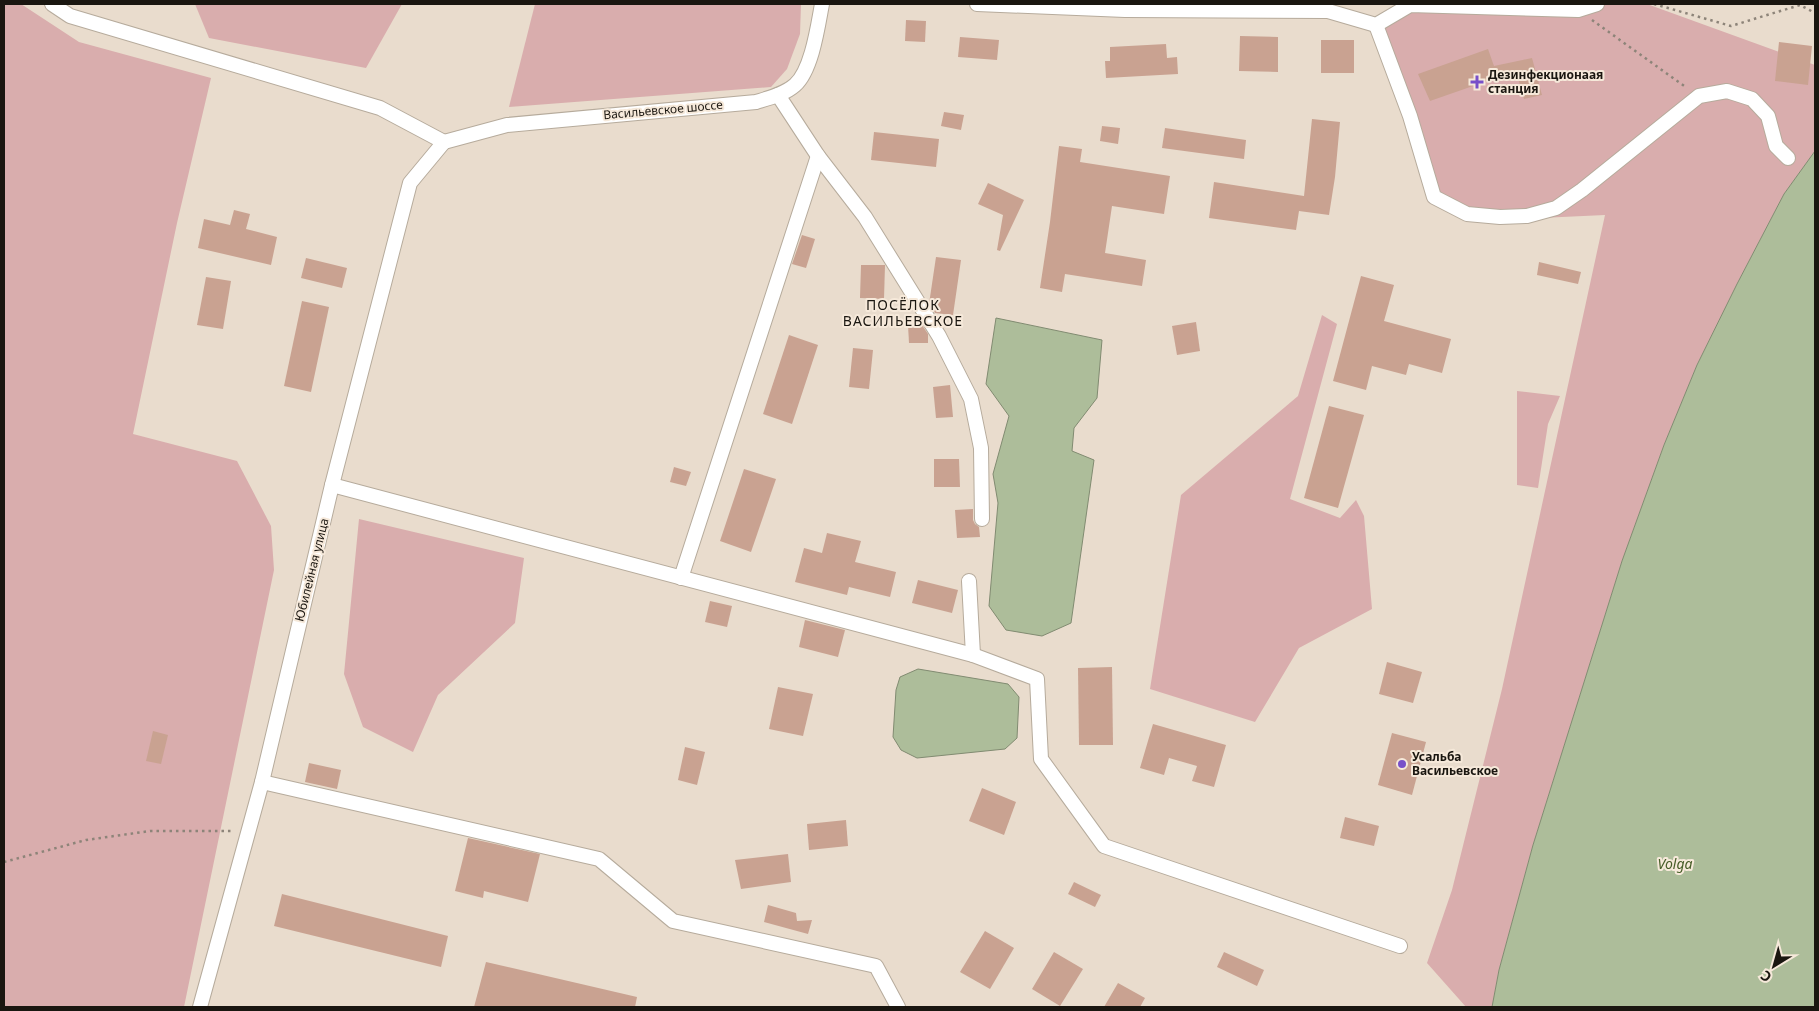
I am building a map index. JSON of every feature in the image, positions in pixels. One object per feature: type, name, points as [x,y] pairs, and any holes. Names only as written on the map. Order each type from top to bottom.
[{"type":"street","points":[[52,4],[70,16],[380,108],[444,142]]},
{"type":"street","name":"Васильевское шоссе","points":[[444,142],[507,125],[756,102],[778,95],[796,85],[807,65],[814,44],[822,4]]},
{"type":"street","points":[[977,4],[1328,11],[1376,25],[1410,4],[1578,10],[1597,4]]},
{"type":"street","points":[[1376,25],[1410,116],[1434,197],[1466,214],[1500,217],[1527,216],[1556,208],[1582,190],[1699,96],[1727,91],[1752,99],[1768,116],[1776,146],[1788,158]]},
{"type":"street","points":[[778,95],[818,156],[870,225],[939,336],[971,399],[981,448],[982,519]]},
{"type":"street","name":"Юбилейная улица","points":[[200,1007],[262,782],[332,485],[410,183],[444,142]]},
{"type":"street","points":[[681,578],[818,156]]},
{"type":"street","points":[[332,485],[973,655],[1037,679],[1041,759],[1104,846],[1400,946]]},
{"type":"street","points":[[969,581],[973,655]]},
{"type":"street","points":[[262,782],[599,859],[673,920],[876,966],[898,1007]]},
{"type":"path","points":[[1654,4],[1731,26],[1800,5],[1815,13]]},
{"type":"path","points":[[1578,10],[1699,96]]},
{"type":"path","points":[[4,862],[86,840],[150,831],[248,831]]},
{"type":"shaded area","points":[[4,4],[21,4],[79,42],[211,78],[177,223],[133,434],[237,461],[271,526],[274,570],[184,1007],[4,1007]]},
{"type":"shaded area","points":[[195,4],[402,4],[366,68],[209,38]]},
{"type":"shaded area","points":[[535,4],[801,4],[800,34],[787,69],[771,87],[509,107]]},
{"type":"shaded area","points":[[1647,4],[1815,65],[1815,151],[1784,194],[1737,284],[1697,365],[1664,445],[1622,561],[1533,845],[1499,970],[1492,1007],[1466,1007],[1427,963],[1452,890],[1502,689],[1605,215],[1471,221],[1429,203],[1376,25],[1410,5]]},
{"type":"shaded area","points":[[1322,315],[1337,324],[1290,499],[1340,518],[1356,500],[1364,516],[1372,609],[1299,648],[1255,722],[1150,689],[1181,495],[1298,396]]},
{"type":"shaded area","points":[[1517,391],[1560,396],[1548,424],[1538,488],[1517,485]]},
{"type":"shaded area","points":[[359,519],[524,558],[515,623],[438,695],[413,752],[363,727],[344,674]]},
{"type":"water","name":"Volga","points":[[1815,151],[1815,1007],[1492,1007],[1499,970],[1533,845],[1622,561],[1664,445],[1697,365],[1737,284],[1784,194]]},
{"type":"water","points":[[996,318],[1102,340],[1097,398],[1074,428],[1072,451],[1094,460],[1071,623],[1042,636],[1006,630],[989,606],[998,503],[993,474],[1009,416],[986,384]]},
{"type":"water","points":[[918,669],[1008,684],[1019,697],[1017,738],[1005,749],[917,758],[901,750],[893,737],[896,690],[900,677]]},
{"type":"building","points":[[906,20],[926,21],[925,42],[905,41]]},
{"type":"building","points":[[1240,36],[1278,37],[1278,72],[1239,71]]},
{"type":"building","points":[[960,37],[999,40],[997,60],[958,57]]},
{"type":"building","points":[[1321,40],[1354,40],[1354,73],[1321,73]]},
{"type":"building","points":[[1779,42],[1812,46],[1808,85],[1775,81]]},
{"type":"building","points":[[1166,44],[1167,58],[1177,57],[1178,74],[1106,78],[1105,61],[1110,61],[1110,47]]},
{"type":"building","points":[[1488,49],[1494,66],[1532,58],[1542,95],[1524,99],[1516,71],[1430,101],[1418,74]]},
{"type":"building","points":[[944,112],[964,115],[961,130],[941,126]]},
{"type":"building","points":[[1312,119],[1340,122],[1329,215],[1299,211],[1296,230],[1209,218],[1214,182],[1304,196]]},
{"type":"building","points":[[1102,126],[1120,128],[1118,144],[1100,141]]},
{"type":"building","points":[[1165,128],[1246,140],[1244,159],[1162,148]]},
{"type":"building","points":[[874,132],[939,139],[936,167],[871,160]]},
{"type":"building","points":[[1059,146],[1082,149],[1080,162],[1170,176],[1164,214],[1112,206],[1105,253],[1146,260],[1142,286],[1065,274],[1062,292],[1040,288]]},
{"type":"building","points":[[988,183],[1024,200],[1000,251],[997,250],[1003,215],[978,204]]},
{"type":"building","points":[[234,210],[250,214],[246,229],[277,237],[271,265],[198,248],[204,219],[230,225]]},
{"type":"building","points":[[802,235],[815,239],[806,268],[792,264]]},
{"type":"building","points":[[936,257],[961,260],[953,315],[935,313],[929,304]]},
{"type":"building","points":[[306,258],[347,268],[342,288],[301,278]]},
{"type":"building","points":[[1539,262],[1581,272],[1578,284],[1537,275]]},
{"type":"building","points":[[861,265],[885,265],[884,299],[860,298]]},
{"type":"building","points":[[1361,276],[1394,285],[1384,321],[1451,339],[1442,373],[1409,364],[1406,375],[1372,366],[1366,390],[1333,381]]},
{"type":"building","points":[[206,277],[231,281],[223,329],[197,325]]},
{"type":"building","points":[[302,301],[329,307],[311,392],[284,386]]},
{"type":"building","points":[[1196,322],[1200,351],[1177,355],[1172,326]]},
{"type":"building","points":[[908,325],[922,325],[928,334],[928,343],[909,343]]},
{"type":"building","points":[[789,335],[818,345],[792,424],[763,414]]},
{"type":"building","points":[[853,348],[873,350],[869,389],[849,387]]},
{"type":"building","points":[[950,385],[953,417],[936,418],[933,387]]},
{"type":"building","points":[[1329,406],[1364,415],[1338,508],[1304,498]]},
{"type":"building","points":[[934,459],[959,459],[960,487],[934,487]]},
{"type":"building","points":[[674,467],[691,472],[686,486],[670,482]]},
{"type":"building","points":[[744,469],[776,479],[751,552],[720,541]]},
{"type":"building","points":[[973,509],[973,520],[979,527],[980,537],[957,538],[955,510]]},
{"type":"building","points":[[827,533],[861,541],[855,562],[896,572],[890,597],[849,587],[847,595],[795,582],[804,548],[822,553]]},
{"type":"building","points":[[918,580],[958,590],[952,613],[912,603]]},
{"type":"building","points":[[710,601],[732,606],[727,627],[705,622]]},
{"type":"building","points":[[805,620],[845,630],[838,657],[799,647]]},
{"type":"building","points":[[1387,662],[1422,672],[1413,703],[1379,694]]},
{"type":"building","points":[[1112,667],[1113,745],[1079,745],[1078,668]]},
{"type":"building","points":[[778,687],[813,694],[803,736],[769,729]]},
{"type":"building","points":[[1153,724],[1226,745],[1214,787],[1192,781],[1197,766],[1169,758],[1164,775],[1140,768]]},
{"type":"building","points":[[153,731],[168,735],[161,764],[146,761]]},
{"type":"building","name":"Усальба Васильевское","points":[[1392,733],[1426,742],[1412,795],[1378,785]]},
{"type":"building","points":[[685,747],[705,752],[697,785],[678,780]]},
{"type":"building","points":[[309,763],[341,770],[337,789],[305,782]]},
{"type":"building","points":[[982,788],[1016,802],[1004,835],[969,821]]},
{"type":"building","points":[[1345,817],[1379,826],[1374,846],[1340,838]]},
{"type":"building","points":[[846,820],[848,846],[809,850],[807,824]]},
{"type":"building","points":[[468,838],[540,854],[528,902],[484,891],[483,898],[455,891]]},
{"type":"building","points":[[788,854],[791,882],[741,889],[735,860]]},
{"type":"building","points":[[1074,882],[1101,895],[1095,907],[1068,894]]},
{"type":"building","points":[[282,894],[448,936],[441,967],[274,926]]},
{"type":"building","points":[[768,905],[796,913],[797,921],[812,920],[808,934],[764,922]]},
{"type":"building","points":[[985,931],[1014,948],[990,989],[960,972]]},
{"type":"building","points":[[1054,952],[1083,969],[1060,1006],[1032,989]]},
{"type":"building","points":[[1224,952],[1264,970],[1257,986],[1217,967]]},
{"type":"building","points":[[486,962],[637,997],[635,1007],[474,1007]]},
{"type":"building","points":[[1118,983],[1145,998],[1140,1007],[1104,1007]]},
{"type":"place","name":"Дезинфекционаая станция","points":[[1477,82]]},
{"type":"place","name":"Усальба Васильевское","points":[[1402,764]]},
{"type":"district","name":"ПОСЁЛОК ВАСИЛЬЕВСКОЕ","points":[[903,314]]}]
